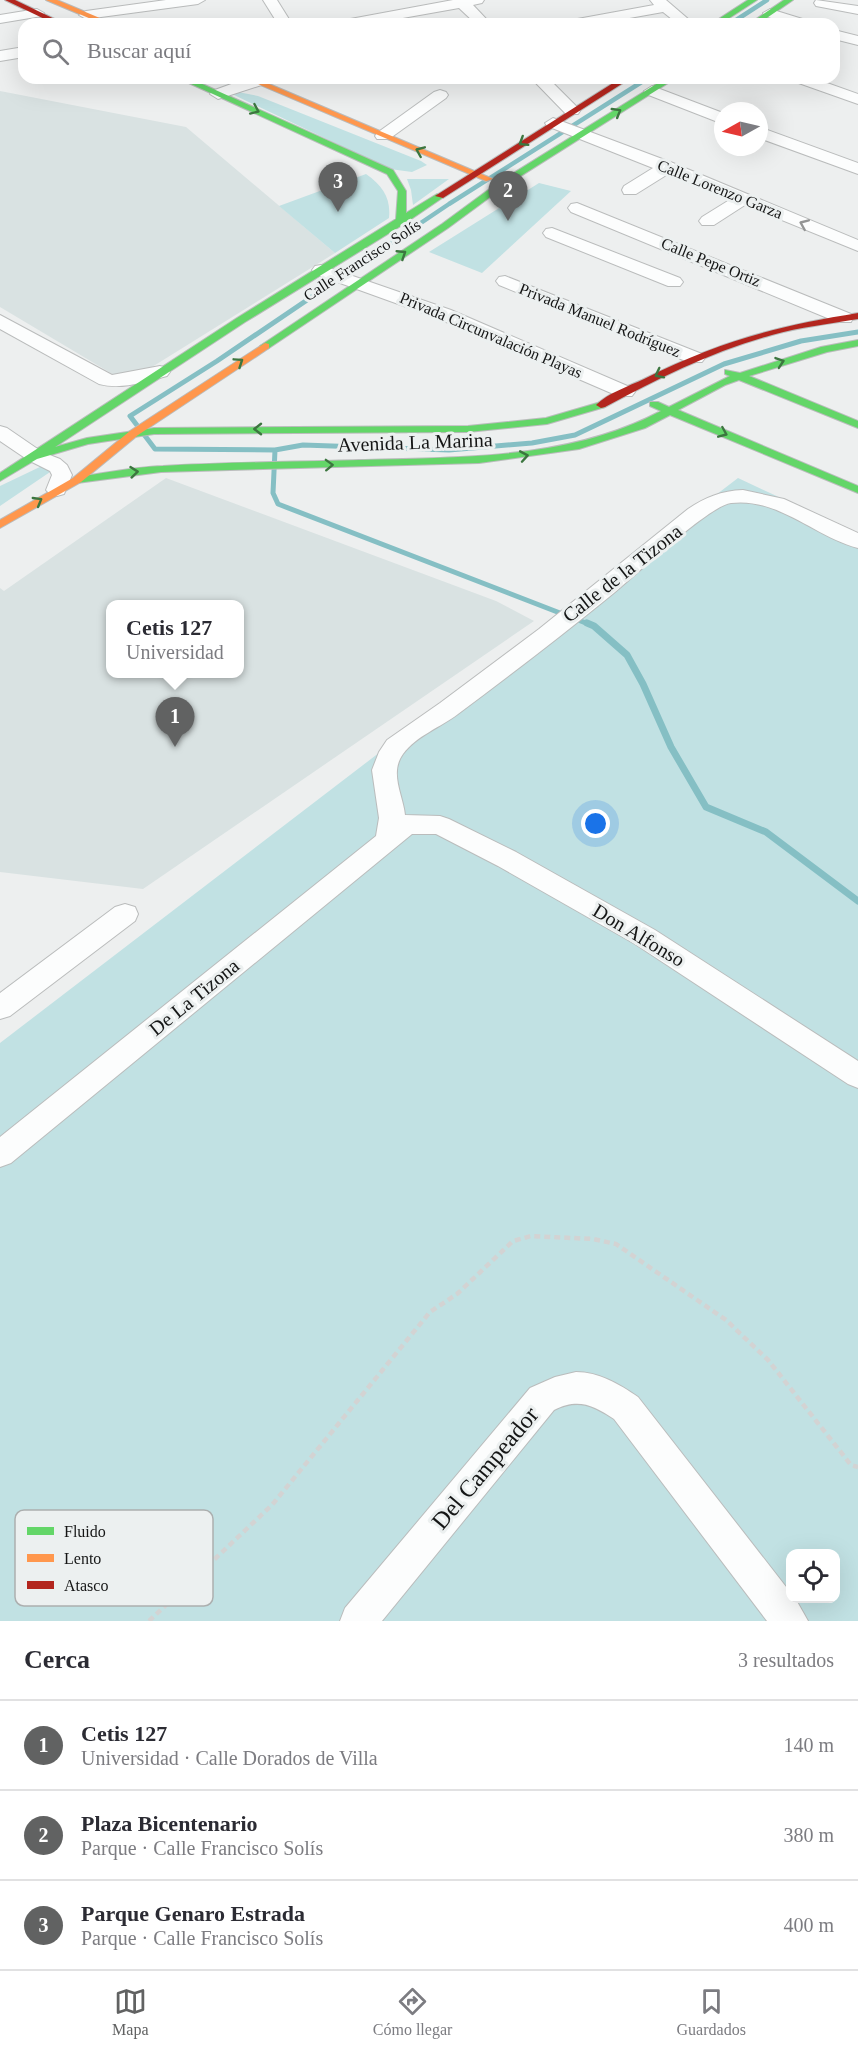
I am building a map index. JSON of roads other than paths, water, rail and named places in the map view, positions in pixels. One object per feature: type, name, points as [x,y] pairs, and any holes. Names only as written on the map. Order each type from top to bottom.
[{"type":"main road","points":[[9,0],[48,18]]},
{"type":"main road","points":[[50,0],[86,15]]},
{"type":"main road","points":[[724,18],[753,0]]},
{"type":"main road","points":[[762,18],[789,0]]},
{"type":"main road","points":[[196,84],[390,172],[413,175]]},
{"type":"main road","points":[[268,84],[383,135],[438,165],[474,172],[502,184]]},
{"type":"main road","name":"Calle Francisco Solís","points":[[35,456],[153,377],[401,222],[474,172],[617,84]]},
{"type":"main road","name":"Calle Francisco Solís","points":[[76,480],[139,429],[173,406],[445,226],[502,184],[663,84]]},
{"type":"main road","points":[[390,172],[402,190],[401,222]]},
{"type":"main road","name":"Avenida La Marina","points":[[35,456],[139,429],[468,429],[516,426],[577,413],[601,405],[695,358],[770,332],[851,317]]},
{"type":"main road","name":"Avenida La Marina","points":[[76,480],[172,469],[511,458],[575,447],[641,426],[721,383],[740,376],[791,358],[858,343]]},
{"type":"main road","points":[[695,358],[858,425]]},
{"type":"main road","points":[[625,392],[858,490]]},
{"type":"main road","points":[[0,478],[35,456]]},
{"type":"main road","points":[[0,525],[76,480]]},
{"type":"street","points":[[86,15],[198,0]]},
{"type":"street","points":[[270,0],[281,18]]},
{"type":"street","points":[[377,18],[467,1],[480,18]]},
{"type":"street","points":[[821,3],[855,14]]},
{"type":"street","points":[[599,18],[662,4],[680,18]]},
{"type":"street","points":[[0,19],[37,13]]},
{"type":"street","points":[[770,13],[785,18]]},
{"type":"street","points":[[840,36],[858,41]]},
{"type":"street","points":[[0,56],[18,53]]},
{"type":"street","points":[[218,94],[244,84]]},
{"type":"street","points":[[545,84],[572,111]]},
{"type":"street","points":[[815,84],[858,99]]},
{"type":"street","points":[[652,91],[714,115]]},
{"type":"street","points":[[383,135],[440,95]]},
{"type":"street","name":"Calle Lorenzo Garza","points":[[553,123],[744,198],[858,246]]},
{"type":"street","points":[[768,135],[858,169]]},
{"type":"street","points":[[630,190],[667,167]]},
{"type":"street","points":[[708,221],[744,198]]},
{"type":"street","name":"Calle Pepe Ortiz","points":[[578,208],[851,317]]},
{"type":"street","points":[[587,246],[621,226]]},
{"type":"street","points":[[552,232],[674,282]]},
{"type":"street","points":[[637,267],[671,246]]},
{"type":"street","name":"Privada Circunvalación Playas","points":[[321,270],[444,314],[625,392]]},
{"type":"street","name":"Privada Manuel Rodríguez","points":[[505,281],[695,358]]},
{"type":"street","points":[[0,321],[106,380],[123,381],[150,373],[153,377]]},
{"type":"street","points":[[0,432],[35,456],[53,463],[60,469],[62,475],[57,490]]},
{"type":"street","name":"Calle de la Tizona","points":[[396,829],[400,768],[418,730],[585,604],[689,521],[731,504],[760,504],[790,510],[858,541]]},
{"type":"street","name":"Don Alfonso","points":[[396,829],[440,825],[507,859],[645,937],[858,1076]]},
{"type":"street","name":"De La Tizona","points":[[0,1154],[396,829]]},
{"type":"street","points":[[0,1008],[125,914]]},
{"type":"street","name":"Del Campeador","points":[[358,1621],[542,1399],[561,1389],[583,1387],[601,1390],[626,1408],[790,1621]]},
{"type":"waterway","points":[[739,18],[767,0]]},
{"type":"waterway","points":[[342,276],[449,204],[639,84]]},
{"type":"waterway","points":[[275,450],[155,449],[130,416],[217,361],[344,275]]},
{"type":"waterway","points":[[275,450],[303,445],[449,450],[532,443],[575,435],[724,364],[801,341],[858,332]]},
{"type":"waterway","points":[[275,450],[273,493],[278,504],[591,625]]},
{"type":"waterway","points":[[587,623],[594,626],[627,655],[643,684],[671,747],[706,807],[766,832],[858,901]]},
{"type":"place","name":"Parque Genaro Estrada","points":[[338,212]]},
{"type":"place","name":"Plaza Bicentenario","points":[[508,221]]},
{"type":"place","name":"Cetis 127","points":[[175,747]]}]
